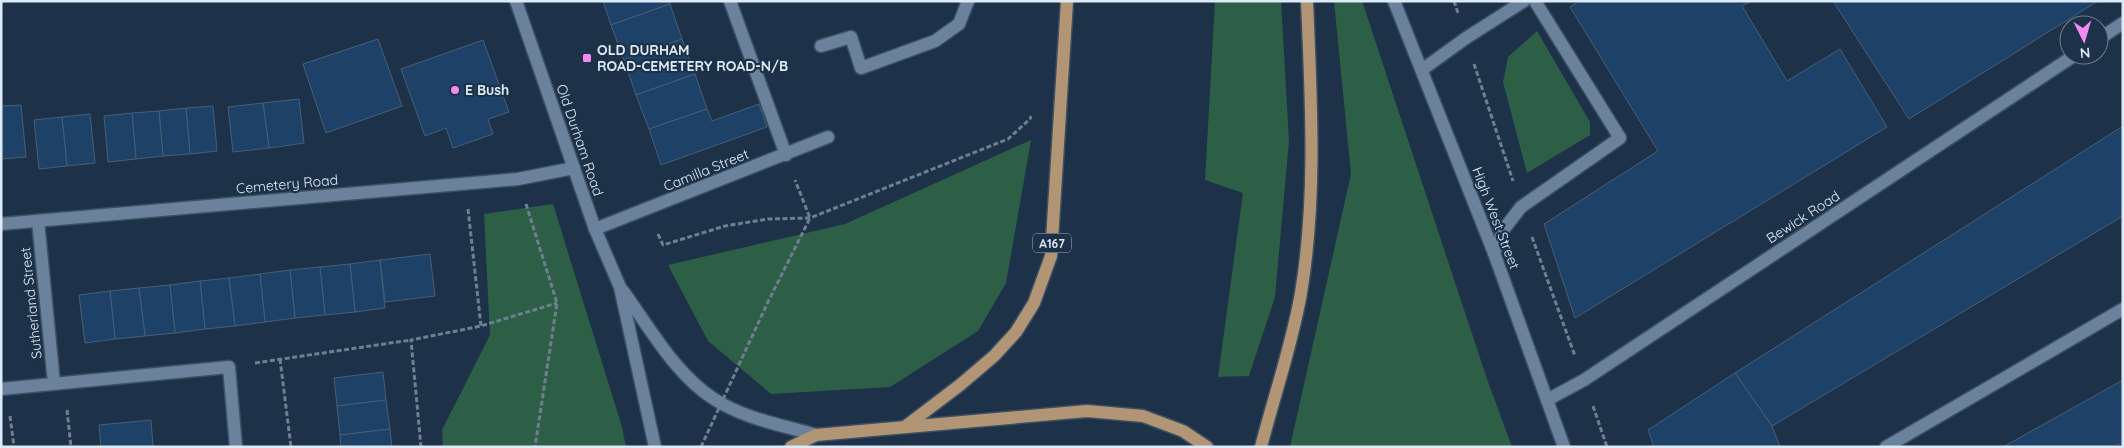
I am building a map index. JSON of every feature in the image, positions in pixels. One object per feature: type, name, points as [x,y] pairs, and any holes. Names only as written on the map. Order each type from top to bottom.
[{"type":"main road","name":"A167","points":[[906,426],[960,385],[994,356],[1016,332],[1034,303],[1051,256],[1067,1]]},
{"type":"main road","points":[[1261,447],[1301,293],[1310,208],[1311,87],[1307,1]]},
{"type":"main road","points":[[790,447],[816,435],[1088,411],[1143,416],[1183,431],[1208,447]]},
{"type":"street","name":"Old Durham Road","points":[[516,1],[595,229],[620,287],[654,447]]},
{"type":"street","points":[[730,1],[786,155]]},
{"type":"street","points":[[821,46],[852,37],[861,68],[935,41],[959,24],[968,1]]},
{"type":"street","name":"High West Street","points":[[1394,1],[1423,69],[1494,253],[1564,447]]},
{"type":"street","points":[[1423,69],[1466,38],[1524,1]]},
{"type":"street","points":[[1494,253],[1504,229],[1521,207],[1620,138],[1535,1]]},
{"type":"street","points":[[2109,33],[2123,24]]},
{"type":"street","name":"Bewick Road","points":[[1547,400],[1584,380],[2060,65]]},
{"type":"street","name":"Camilla Street","points":[[595,229],[828,137]]},
{"type":"street","name":"Cemetery Road","points":[[1,224],[518,179],[574,168]]},
{"type":"street","name":"Sutherland Street","points":[[38,221],[59,382]]},
{"type":"street","name":"Old Durham Road","points":[[620,287],[683,373],[714,399],[752,418],[816,435]]},
{"type":"street","points":[[1886,447],[2123,309]]},
{"type":"street","points":[[1,389],[229,366],[236,447]]},
{"type":"path","points":[[648,209],[662,245],[726,226],[768,220],[810,218],[1008,139],[1030,119],[1031,109]]},
{"type":"path","points":[[700,447],[767,304],[810,218],[786,155]]},
{"type":"path","points":[[518,179],[557,303],[535,447]]},
{"type":"path","points":[[465,184],[481,326]]},
{"type":"path","points":[[229,366],[411,340],[481,326],[557,303]]},
{"type":"path","points":[[411,340],[420,447]]},
{"type":"path","points":[[280,359],[291,447]]},
{"type":"path","points":[[59,382],[71,447]]},
{"type":"green space","points":[[1215,1],[1281,1],[1289,141],[1275,297],[1249,376],[1218,377],[1243,193],[1205,180]]},
{"type":"green space","points":[[1334,1],[1362,1],[1487,379],[1512,447],[1290,447],[1351,174]]},
{"type":"green space","points":[[1537,31],[1590,122],[1590,135],[1527,173],[1503,82],[1508,57]]},
{"type":"green space","points":[[1031,140],[1006,283],[978,331],[890,387],[771,394],[708,341],[668,265],[845,224]]},
{"type":"green space","points":[[553,204],[622,427],[626,447],[443,447],[442,430],[490,335],[484,214]]},
{"type":"building","points":[[603,1],[669,1],[670,4],[611,25]]},
{"type":"building","points":[[1579,1],[1751,1],[1742,6],[1787,81],[1840,49],[1887,127],[1575,318],[1544,224],[1658,151],[1570,7]]},
{"type":"building","points":[[1833,1],[2098,1],[2076,15],[2059,15],[2059,25],[1909,119]]},
{"type":"building","points":[[670,4],[682,39],[624,60],[611,25]]},
{"type":"building","points":[[378,39],[402,106],[326,133],[303,64]]},
{"type":"building","points":[[682,39],[695,74],[636,95],[624,60]]},
{"type":"building","name":"E Bush","points":[[483,40],[509,112],[488,119],[493,134],[453,148],[446,128],[425,136],[401,69]]},
{"type":"building","points":[[695,74],[707,109],[649,129],[636,95]]},
{"type":"building","points":[[299,99],[304,143],[269,148],[263,103]]},
{"type":"building","points":[[263,103],[269,148],[233,152],[228,107]]},
{"type":"building","points":[[759,104],[767,127],[661,165],[649,129],[707,109],[712,121]]},
{"type":"building","points":[[21,105],[26,157],[1,159],[1,106]]},
{"type":"building","points":[[213,106],[217,151],[190,154],[186,108]]},
{"type":"building","points":[[186,108],[190,154],[163,156],[159,111]]},
{"type":"building","points":[[159,111],[163,156],[136,159],[132,113]]},
{"type":"building","points":[[132,113],[136,159],[108,162],[104,116]]},
{"type":"building","points":[[90,114],[95,163],[67,166],[62,117]]},
{"type":"building","points":[[62,117],[67,166],[39,169],[34,120]]},
{"type":"building","points":[[2123,126],[2123,216],[1772,426],[1735,373]]},
{"type":"building","points":[[430,254],[435,296],[385,302],[380,260]]},
{"type":"building","points":[[380,260],[385,308],[355,312],[350,264]]},
{"type":"building","points":[[350,264],[355,312],[325,315],[320,267]]},
{"type":"building","points":[[320,267],[325,315],[295,318],[290,270]]},
{"type":"building","points":[[290,270],[295,318],[265,322],[260,274]]},
{"type":"building","points":[[260,274],[265,322],[235,326],[229,278]]},
{"type":"building","points":[[229,278],[235,326],[205,329],[200,281]]},
{"type":"building","points":[[200,281],[205,329],[175,333],[170,285]]},
{"type":"building","points":[[170,285],[175,333],[145,336],[139,288]]},
{"type":"building","points":[[139,288],[145,336],[115,339],[110,291]]},
{"type":"building","points":[[110,291],[115,339],[85,343],[79,295]]},
{"type":"building","points":[[383,372],[386,400],[337,406],[334,378]]},
{"type":"building","points":[[1735,373],[1772,426],[1780,447],[1654,447],[1648,430]]},
{"type":"building","points":[[2123,380],[2123,442],[2114,447],[2003,447]]},
{"type":"building","points":[[386,400],[390,429],[340,435],[337,406]]},
{"type":"building","points":[[151,420],[153,447],[101,447],[99,425]]},
{"type":"building","points":[[390,429],[392,447],[341,447],[340,435]]},
{"type":"place","name":"OLD DURHAM ROAD-CEMETERY ROAD-N/B","points":[[587,58]]},
{"type":"place","name":"E Bush","points":[[455,90]]}]
